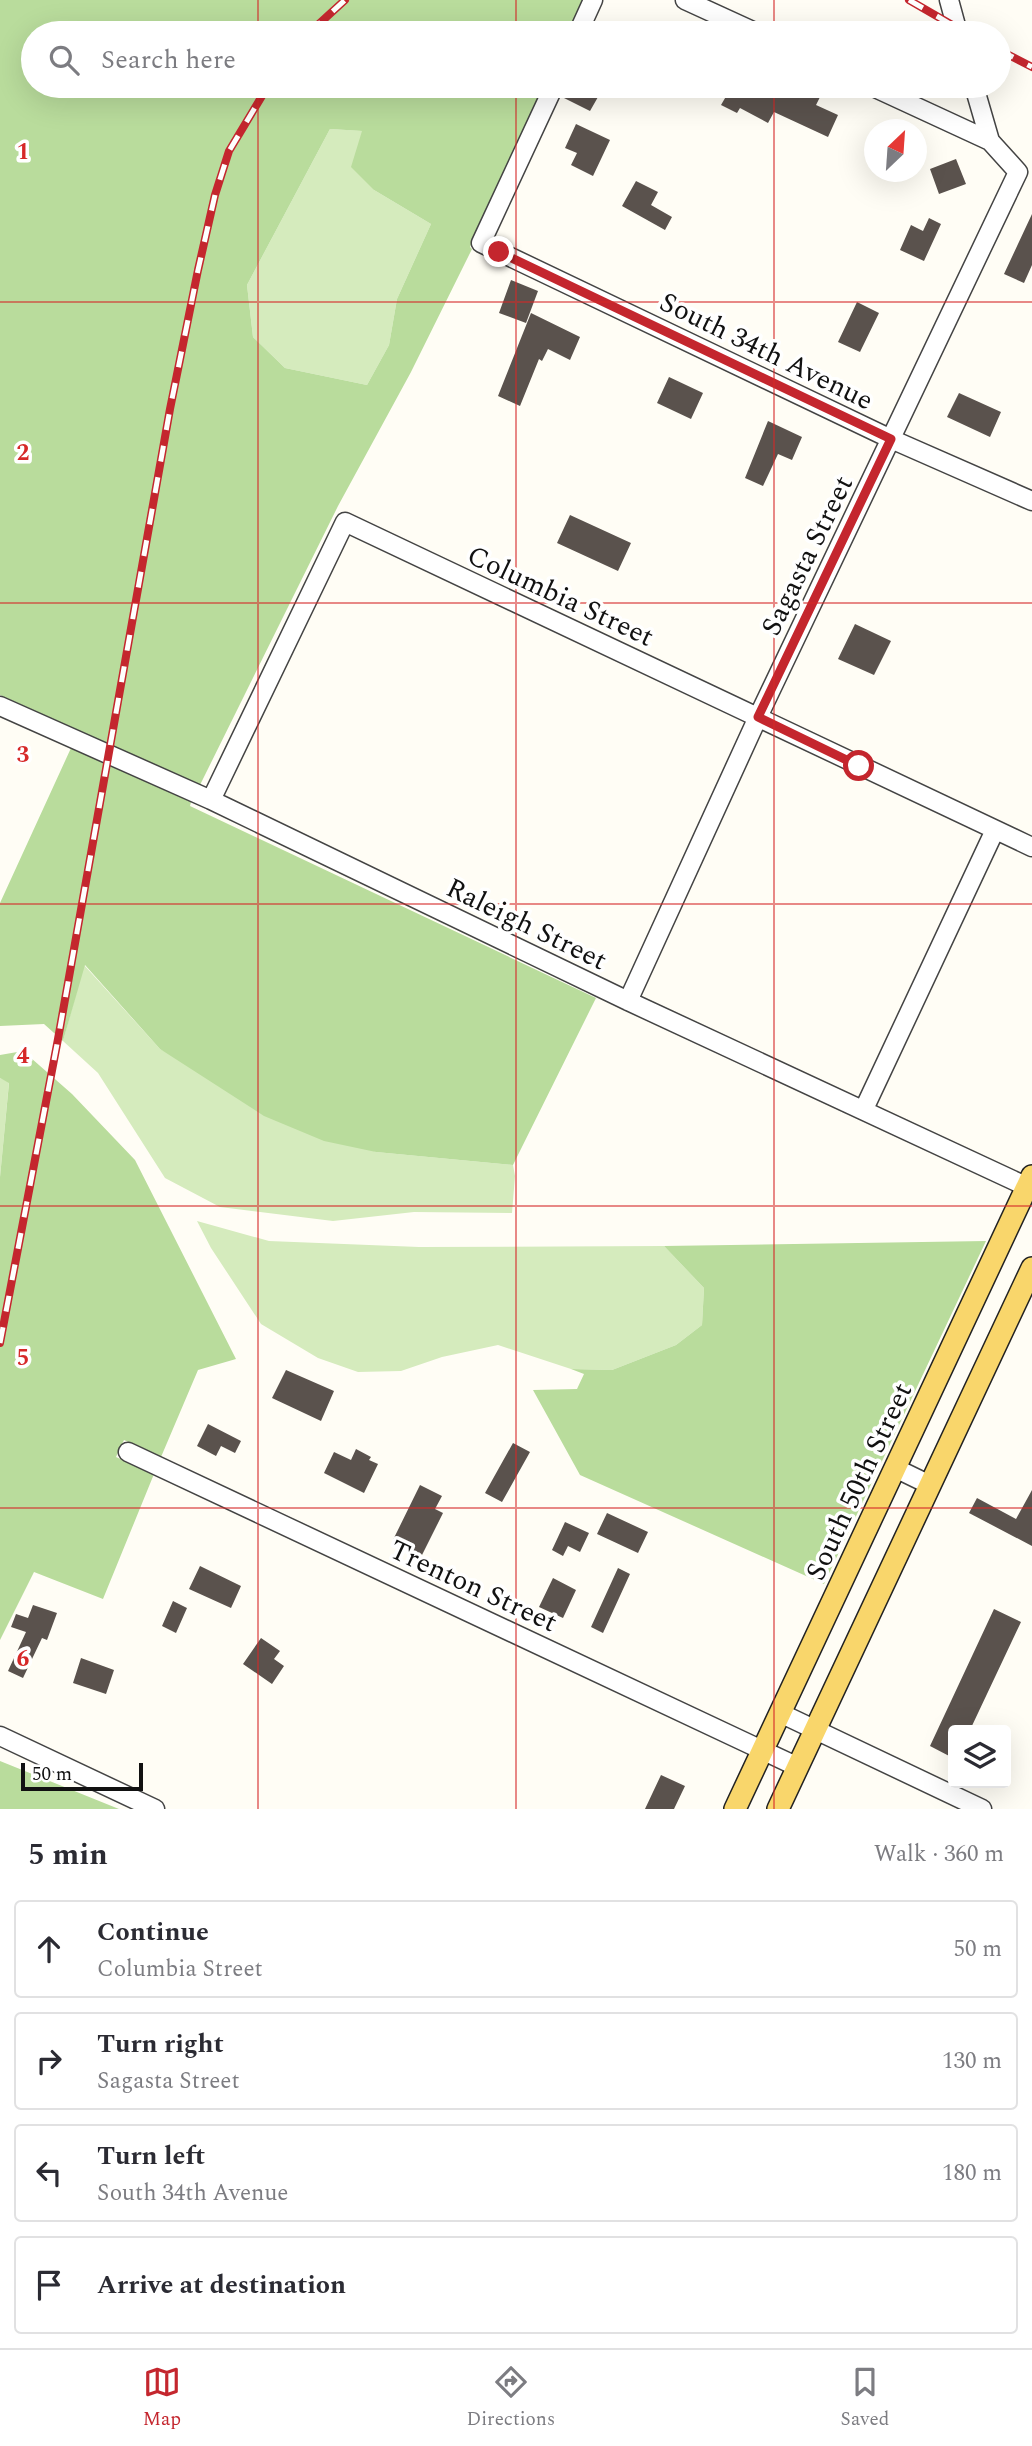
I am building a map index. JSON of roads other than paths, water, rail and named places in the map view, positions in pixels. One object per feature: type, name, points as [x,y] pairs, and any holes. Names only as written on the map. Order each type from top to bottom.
[{"type":"main road","name":"South 50th Street","points":[[735,1809],[1030,1184]]},
{"type":"main road","points":[[778,1809],[1032,1268]]},
{"type":"street","points":[[583,21],[593,0]]},
{"type":"street","points":[[685,0],[731,21]]},
{"type":"street","points":[[948,0],[954,21]]},
{"type":"street","name":"South 34th Avenue","points":[[548,98],[481,243],[891,439],[1032,501]]},
{"type":"street","points":[[897,98],[990,141]]},
{"type":"street","points":[[977,98],[990,141]]},
{"type":"street","name":"Sagasta Street","points":[[628,1001],[758,717],[1018,172],[990,141]]},
{"type":"street","name":"Columbia Street","points":[[211,800],[345,522],[1032,847]]},
{"type":"street","name":"Raleigh Street","points":[[0,706],[211,800],[628,1001],[1030,1184]]},
{"type":"street","points":[[864,1110],[995,830]]},
{"type":"street","name":"Trenton Street","points":[[128,1452],[797,1767]]},
{"type":"street","points":[[895,1468],[930,1485]]},
{"type":"street","points":[[780,1713],[982,1809]]},
{"type":"street","points":[[0,1736],[155,1809]]},
{"type":"railway","points":[[322,21],[345,0]]},
{"type":"railway","points":[[909,0],[945,21]]},
{"type":"railway","points":[[1011,56],[1032,67]]},
{"type":"railway","points":[[0,1343],[58,1039],[170,409],[198,270],[215,195],[229,151],[261,98]]}]
